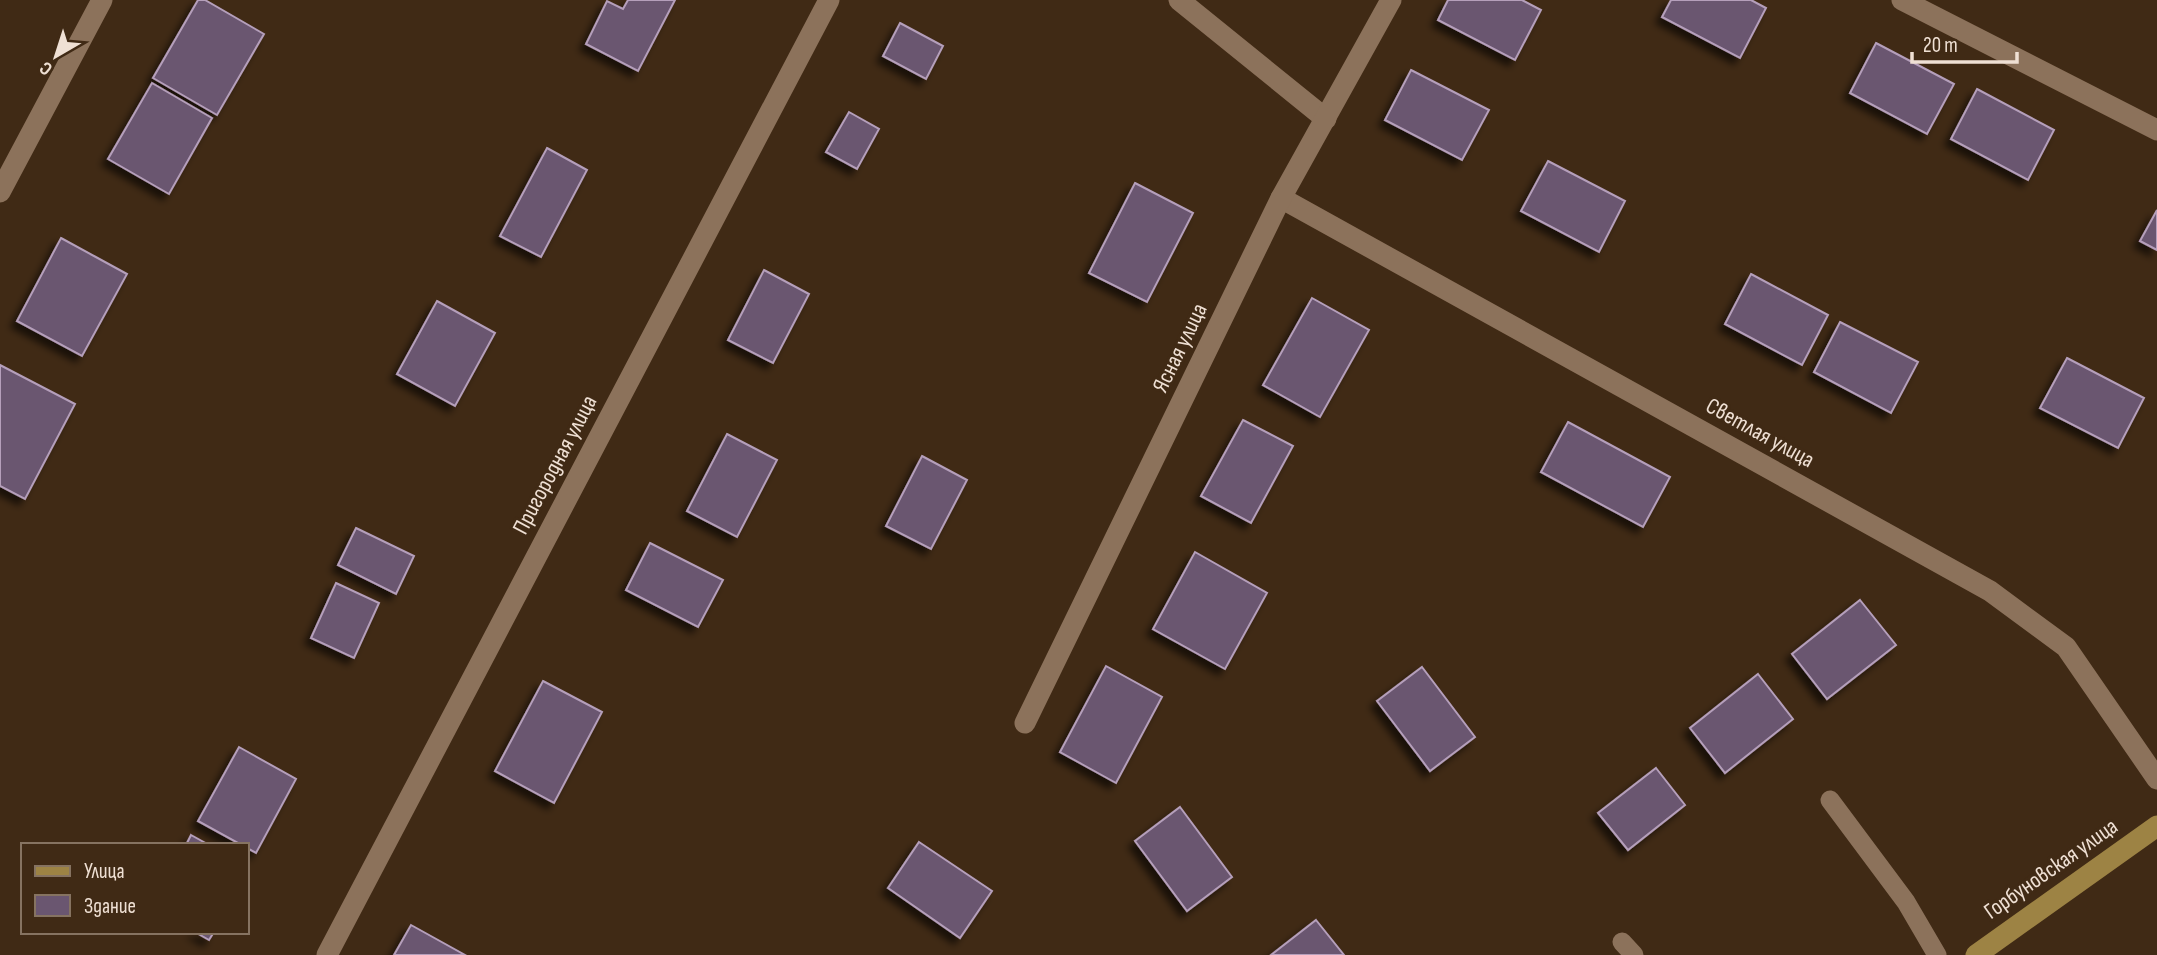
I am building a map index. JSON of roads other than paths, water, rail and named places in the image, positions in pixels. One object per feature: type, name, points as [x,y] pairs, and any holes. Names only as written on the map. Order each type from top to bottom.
[{"type":"main road","name":"Горбуновская улица","points":[[1976,955],[2157,826]]},
{"type":"street","points":[[0,192],[102,0]]},
{"type":"street","name":"Пригородная улица","points":[[327,955],[829,0]]},
{"type":"street","points":[[1179,0],[1326,120]]},
{"type":"street","name":"Ясная улица","points":[[1025,723],[1281,198],[1391,0]]},
{"type":"street","points":[[1902,0],[2157,130]]},
{"type":"street","name":"Светлая улица","points":[[1281,198],[1990,591],[2066,647],[2157,779]]},
{"type":"lane","points":[[1830,800],[1906,902],[1937,955]]}]
